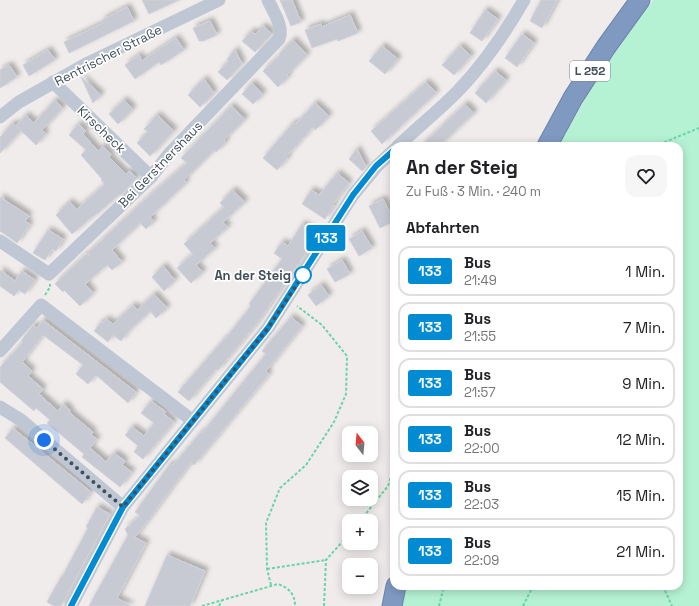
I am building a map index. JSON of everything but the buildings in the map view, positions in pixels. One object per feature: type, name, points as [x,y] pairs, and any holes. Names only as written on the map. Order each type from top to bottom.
[{"type":"highway","name":"L 252","points":[[549,142],[573,98],[606,47],[640,0]]},
{"type":"highway","points":[[392,606],[395,590]]},
{"type":"street","name":"Rentrischer Straße","points":[[0,117],[19,102],[88,63],[219,0]]},
{"type":"street","name":"Bei Gerstnershaus","points":[[0,242],[49,274],[151,176],[169,154],[279,39],[281,33],[279,25],[268,0]]},
{"type":"street","points":[[402,142],[457,92],[482,63],[524,0]]},
{"type":"street","name":"Kirscheck","points":[[53,82],[151,176]]},
{"type":"street","points":[[71,606],[123,507],[268,328],[353,195],[376,166],[390,154]]},
{"type":"street","points":[[0,351],[41,305],[193,421]]},
{"type":"street","points":[[0,407],[21,420],[123,507]]},
{"type":"path","points":[[665,142],[699,128]]},
{"type":"path","points":[[43,297],[50,287]]},
{"type":"path","points":[[271,585],[267,569],[266,523],[280,488],[306,465],[334,422],[346,394],[347,356],[322,325],[287,299]]},
{"type":"path","points":[[366,514],[388,486],[390,480]]},
{"type":"path","points":[[324,606],[326,560],[342,542]]},
{"type":"path","points":[[267,569],[326,560]]},
{"type":"path","points":[[202,606],[278,584],[287,587],[293,594],[295,606]]},
{"type":"path","points":[[439,606],[443,590]]},
{"type":"path","points":[[523,606],[531,590]]},
{"type":"path","points":[[665,590],[672,606]]},
{"type":"path","points":[[219,606],[222,600]]},
{"type":"green space","points":[[653,0],[699,0],[699,606],[400,606],[402,590],[683,590],[683,142],[561,142],[595,81]]},
{"type":"bus line","name":"133","points":[[71,606],[123,507],[268,328],[353,195],[376,166],[390,154]]},
{"type":"place","name":"An der Steig","points":[[303,275]]},
{"type":"route","points":[[44,440],[123,507],[268,328],[303,275]]}]
